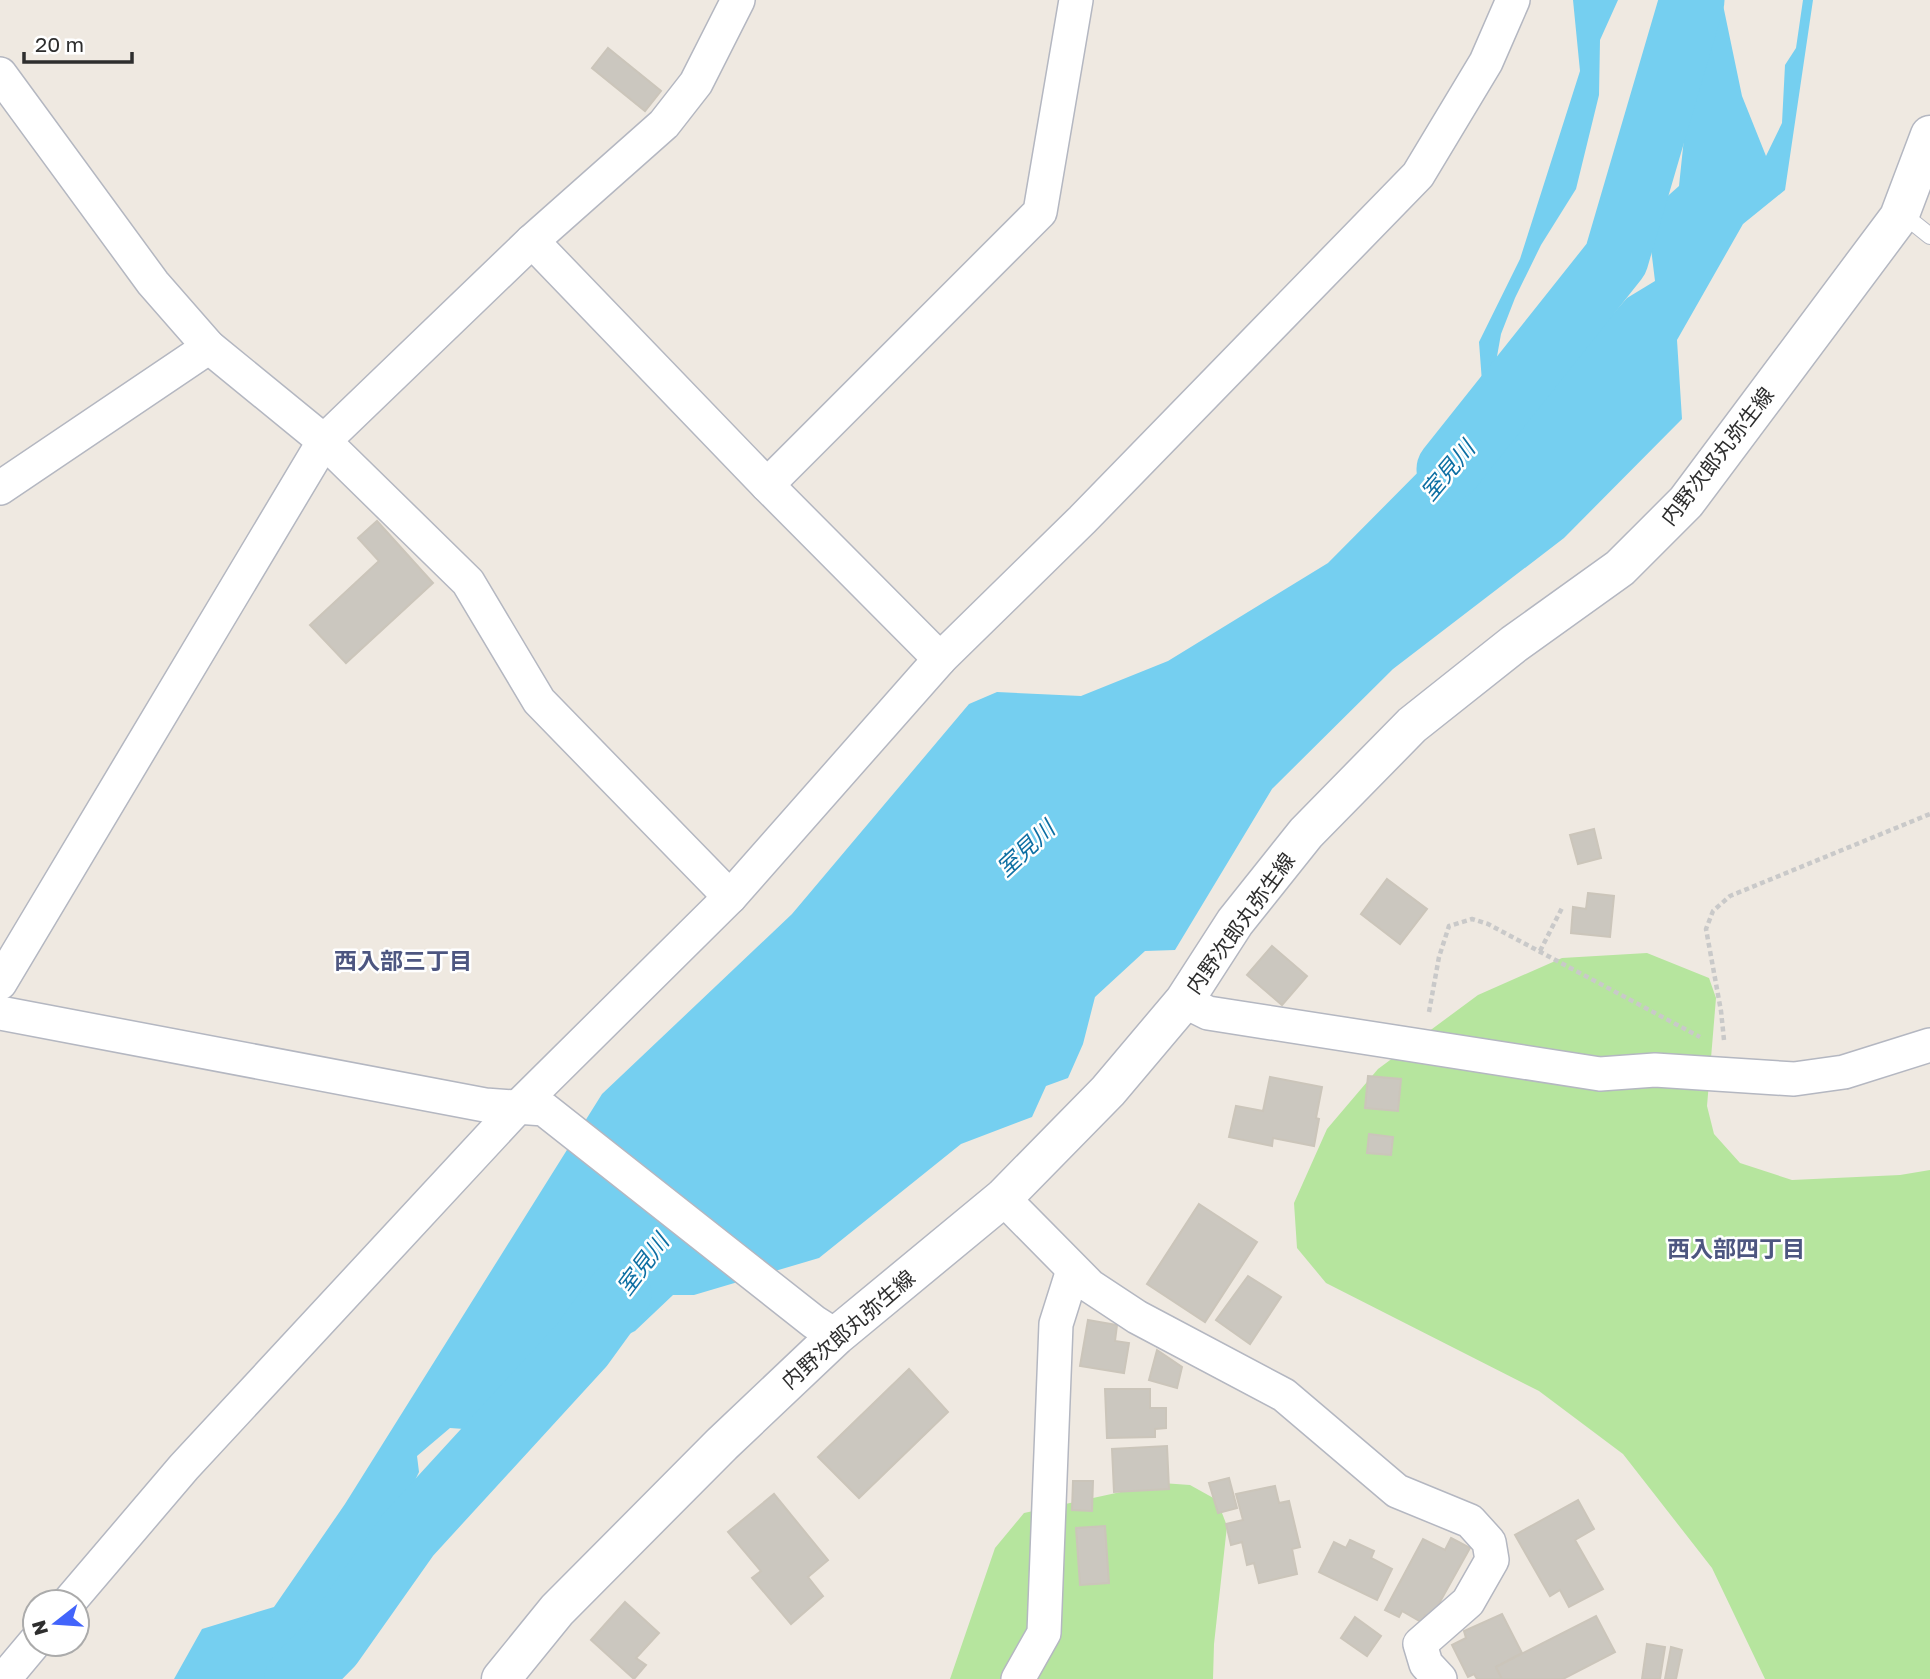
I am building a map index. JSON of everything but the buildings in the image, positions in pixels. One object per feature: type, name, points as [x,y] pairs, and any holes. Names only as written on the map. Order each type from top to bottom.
[{"type":"main road","name":"内野次郎丸弥生線","points":[[501,1679],[557,1609],[722,1444],[825,1329],[1003,1198],[1108,1091],[1184,1000],[1235,922],[1306,833],[1412,725],[1514,644],[1620,568],[1686,502],[1914,226],[1930,135]]},
{"type":"street","points":[[0,984],[324,441],[532,241],[664,124],[696,83],[738,0]]},
{"type":"street","points":[[767,485],[1040,212],[1076,0]]},
{"type":"street","points":[[81,1588],[184,1467],[531,1108],[730,897],[940,659],[1082,520],[1418,175],[1486,62],[1513,0]]},
{"type":"street","points":[[0,74],[153,283],[209,347],[324,441],[468,582],[539,701],[730,897]]},
{"type":"street","points":[[532,241],[767,485],[940,659]]},
{"type":"street","points":[[0,488],[209,347]]},
{"type":"street","points":[[1184,1000],[1208,1013],[1601,1074],[1727,1062],[1794,1079],[1844,1072],[1930,1045]]},
{"type":"street","points":[[0,1013],[485,1105],[531,1108],[825,1329]]},
{"type":"street","points":[[1003,1198],[1090,1286],[1138,1317],[1284,1395],[1397,1491],[1470,1521],[1489,1542],[1492,1560],[1468,1602],[1420,1644],[1426,1664],[1440,1679]]},
{"type":"street","points":[[1018,1679],[1044,1633],[1056,1324],[1073,1270]]},
{"type":"street","points":[[4,1679],[22,1658]]},
{"type":"path","points":[[1727,1062],[1706,929],[1713,911],[1730,896],[1930,814]]},
{"type":"path","points":[[1540,951],[1563,906]]},
{"type":"path","points":[[1423,1047],[1438,957],[1449,926],[1472,919],[1488,924],[1540,951],[1727,1062]]},
{"type":"green space","points":[[1647,953],[1709,978],[1716,998],[1707,1106],[1714,1134],[1740,1163],[1792,1180],[1900,1175],[1930,1170],[1930,1679],[1765,1679],[1712,1568],[1623,1454],[1539,1391],[1326,1283],[1297,1248],[1294,1203],[1327,1129],[1378,1069],[1478,995],[1562,958]]},
{"type":"green space","points":[[1162,1483],[1190,1485],[1217,1500],[1227,1526],[1214,1644],[1213,1679],[950,1679],[995,1548],[1024,1513]]},
{"type":"water","points":[[1573,0],[1618,0],[1600,40],[1599,95],[1576,189],[1541,245],[1501,334],[1491,390],[1516,409],[1561,373],[1627,298],[1655,281],[1648,224],[1661,202],[1679,186],[1684,138],[1675,109],[1685,79],[1686,0],[1722,0],[1742,96],[1766,156],[1782,123],[1785,65],[1796,48],[1803,0],[1813,0],[1785,190],[1743,224],[1677,340],[1682,419],[1564,538],[1393,669],[1272,789],[1175,950],[1145,951],[1095,997],[1083,1044],[1068,1078],[1046,1086],[1032,1117],[961,1144],[819,1258],[694,1295],[673,1295],[635,1331],[585,1356],[519,1380],[516,1392],[464,1429],[450,1428],[417,1456],[419,1472],[382,1549],[342,1614],[317,1639],[268,1679],[174,1679],[202,1629],[274,1607],[345,1504],[602,1094],[792,914],[969,704],[997,692],[1081,696],[1168,661],[1328,563],[1446,444],[1482,382],[1479,342],[1520,259],[1580,71]]},
{"type":"waterway","name":"室見川","points":[[1449,469],[1616,259],[1692,0]]},
{"type":"waterway","name":"室見川","points":[[297,1679],[331,1644],[408,1535],[582,1345],[619,1294]]},
{"type":"district","name":"西入部三丁目","points":[[403,960]]},
{"type":"district","name":"西入部四丁目","points":[[1736,1248]]}]
